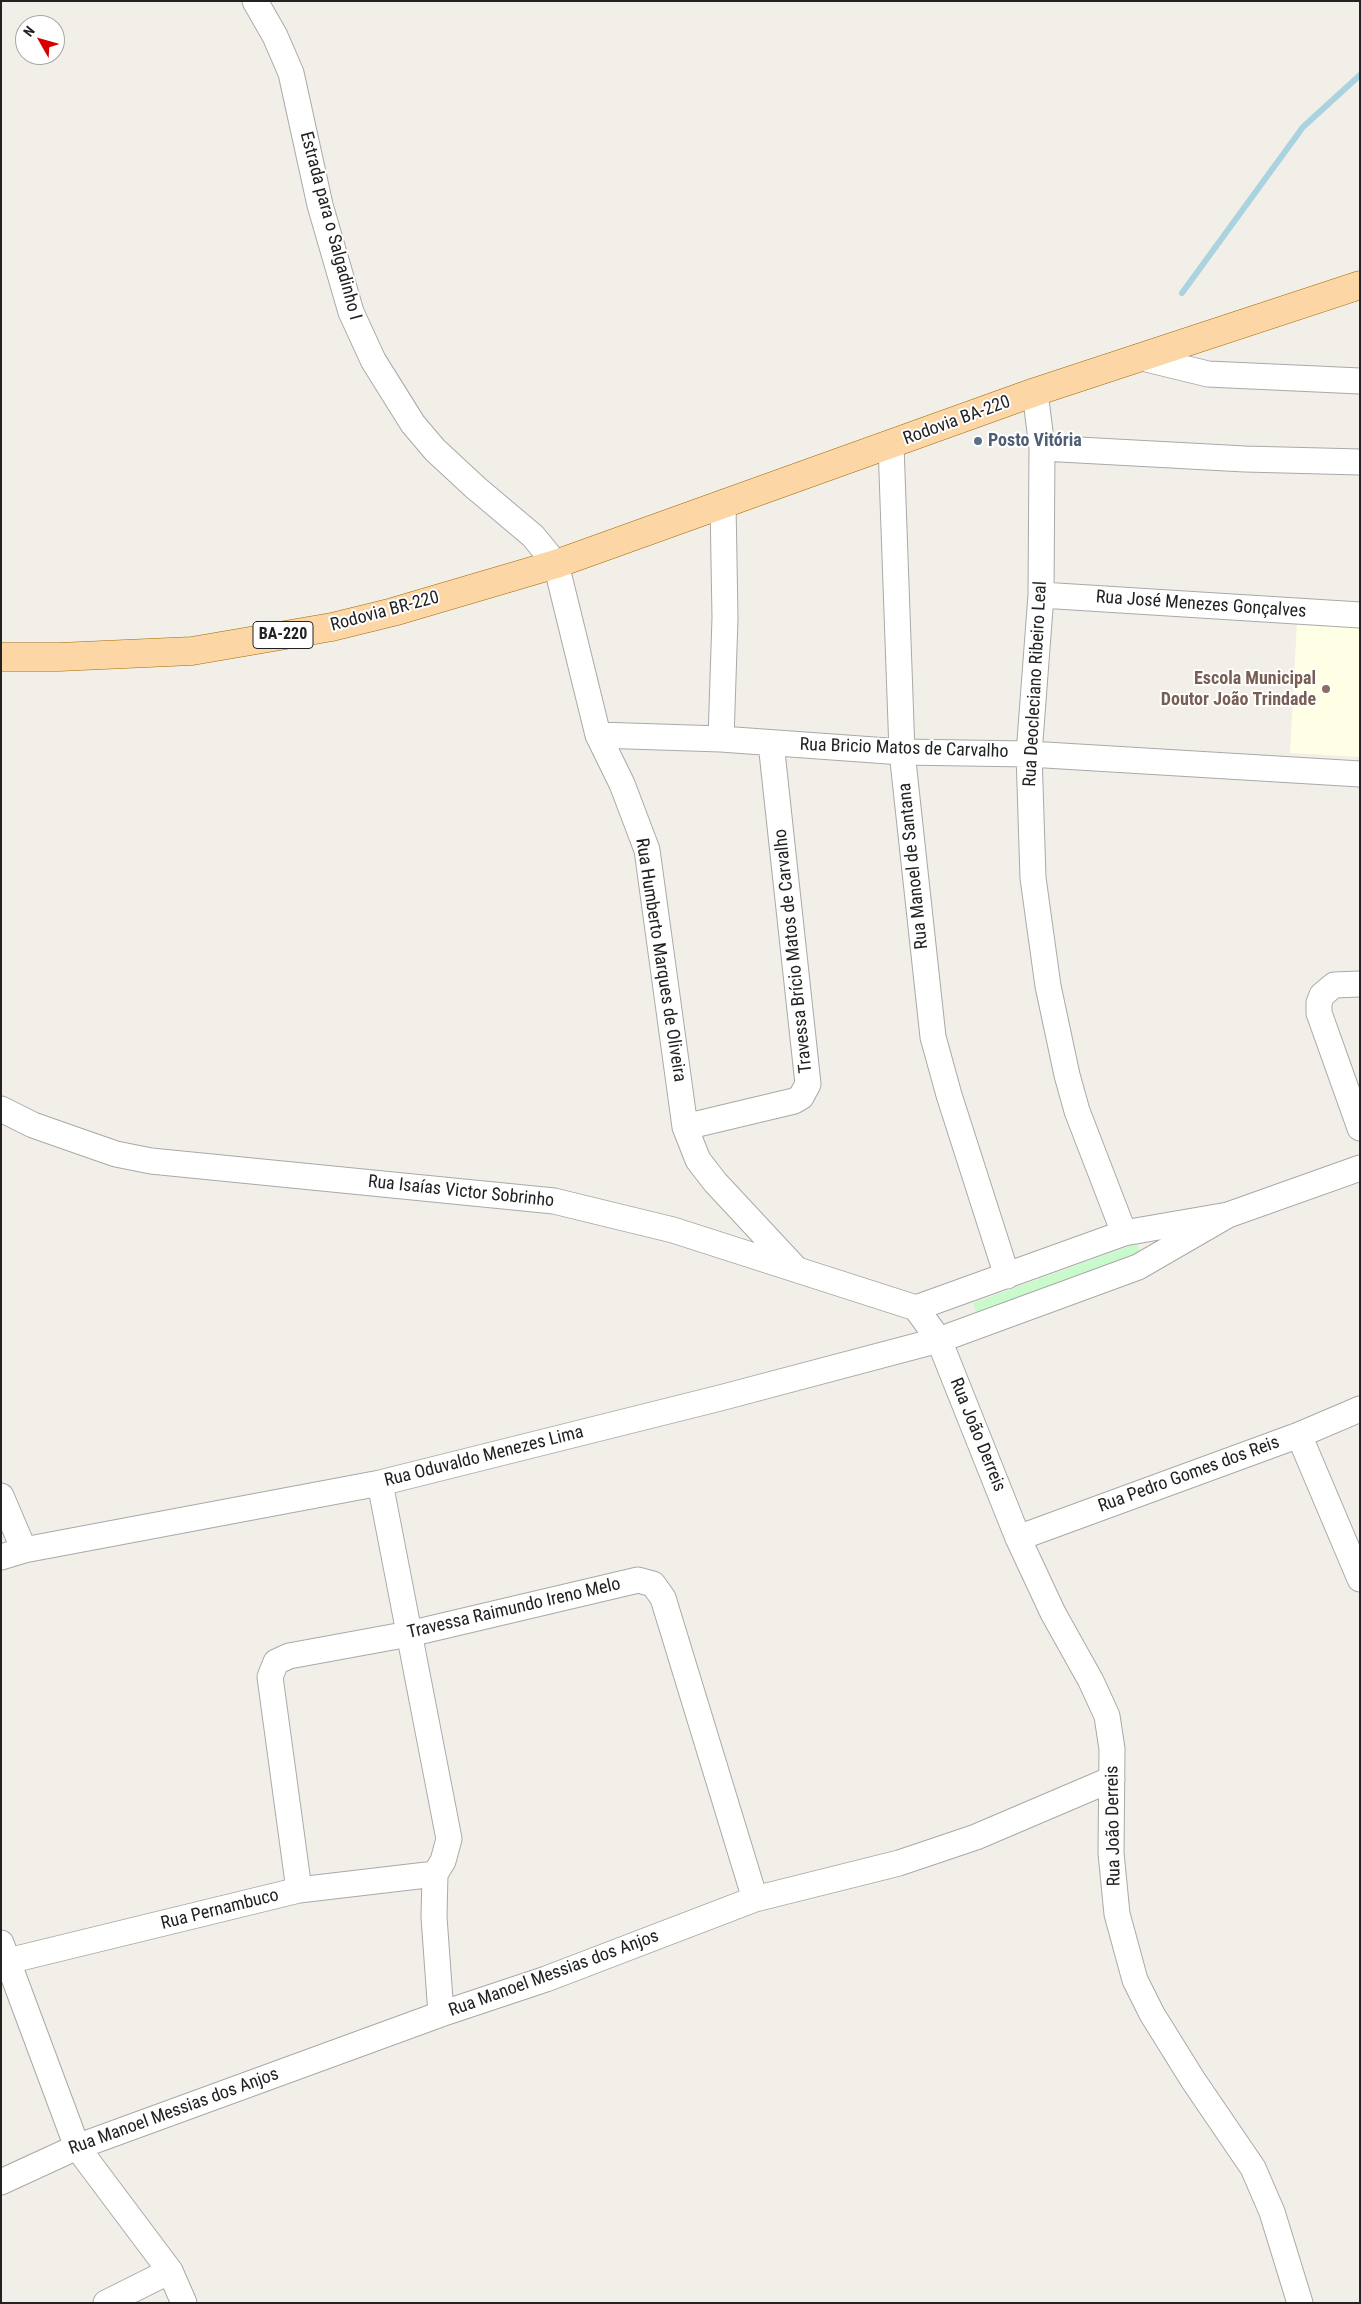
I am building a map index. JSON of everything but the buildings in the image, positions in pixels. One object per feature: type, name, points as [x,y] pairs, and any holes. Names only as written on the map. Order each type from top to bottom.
[{"type":"main road","name":"Rodovia BA-220","points":[[556,564],[625,541],[722,503],[891,445],[1035,392],[1360,285]]},
{"type":"main road","name":"Rodovia BR-220","points":[[1,657],[59,657],[201,649],[332,627],[393,612],[556,564]]},
{"type":"street","name":"Estrada para o Salgadinho I","points":[[255,1],[275,36],[291,73],[323,214],[351,312],[372,360],[412,424],[435,450],[476,488],[533,536],[556,564]]},
{"type":"street","points":[[1138,357],[1208,374],[1360,381]]},
{"type":"street","name":"Rua Deocleciano Ribeiro Leal","points":[[1035,392],[1042,448],[1041,595],[1029,754],[1034,878],[1050,994],[1067,1076],[1077,1111],[1124,1233]]},
{"type":"street","name":"Rua Manoel de Santana","points":[[891,445],[902,752],[933,1037],[949,1095],[1008,1276]]},
{"type":"street","points":[[1042,448],[1244,459],[1360,462]]},
{"type":"street","points":[[721,739],[725,618],[722,503]]},
{"type":"street","name":"Rua Humberto Marques de Oliveira","points":[[556,564],[598,735],[628,799],[647,850],[685,1127],[698,1160],[796,1269]]},
{"type":"street","name":"Rua José Menezes Gonçalves","points":[[1041,595],[1360,615]]},
{"type":"street","name":"Rua Bricio Matos de Carvalho","points":[[598,735],[721,739],[902,752],[1029,754],[1360,774]]},
{"type":"street","name":"Travessa Brício Matos de Carvalho","points":[[685,1127],[794,1101],[801,1097],[808,1084],[771,743]]},
{"type":"street","points":[[1360,984],[1334,985],[1322,995],[1319,1003],[1319,1012],[1360,1128]]},
{"type":"street","name":"Rua Isaías Victor Sobrinho","points":[[1,1109],[33,1125],[116,1154],[151,1161],[554,1201],[674,1230],[916,1308]]},
{"type":"street","points":[[916,1308],[1124,1233],[1228,1215],[1360,1168]]},
{"type":"street","name":"Rua Oduvaldo Menezes Lima","points":[[12,1553],[380,1482],[712,1401],[939,1340],[1138,1267],[1228,1215]]},
{"type":"street","name":"Rua João Derreis","points":[[916,1308],[939,1340],[1018,1538],[1053,1613],[1091,1681],[1106,1716],[1112,1749],[1110,1853],[1117,1914],[1135,1980],[1152,2014],[1193,2080],[1253,2168],[1272,2212],[1300,2303]]},
{"type":"street","name":"Rua Pedro Gomes dos Reis","points":[[1018,1538],[1299,1435],[1360,1409]]},
{"type":"street","points":[[1299,1435],[1360,1579]]},
{"type":"street","points":[[380,1482],[449,1840],[445,1856],[435,1874],[434,1917],[441,2014]]},
{"type":"street","points":[[1,1496],[12,1553]]},
{"type":"street","name":"Travessa Raimundo Ireno Melo","points":[[300,1890],[270,1677],[276,1662],[289,1656],[409,1634],[638,1580],[653,1584],[663,1598],[755,1900]]},
{"type":"street","name":"Rua Manoel Messias dos Anjos","points":[[1,2182],[77,2147],[441,2014],[546,1979],[755,1900],[899,1862],[976,1837],[1112,1779]]},
{"type":"street","name":"Rua Pernambuco","points":[[5,1952],[300,1890],[435,1874]]},
{"type":"street","points":[[5,1952],[77,2147],[170,2271],[184,2303]]},
{"type":"street","points":[[106,2303],[170,2271]]},
{"type":"shaded area","name":"Escola Municipal Doutor João Trindade","points":[[1297,622],[1360,625],[1360,757],[1290,753]]},
{"type":"green space","points":[[1137,1243],[1141,1256],[978,1318],[973,1303]]},
{"type":"waterway","points":[[1182,293],[1303,127],[1360,75]]},
{"type":"place","name":"Posto Vitória","points":[[978,441]]},
{"type":"place","name":"Escola Municipal Doutor João Trindade","points":[[1326,689]]}]
